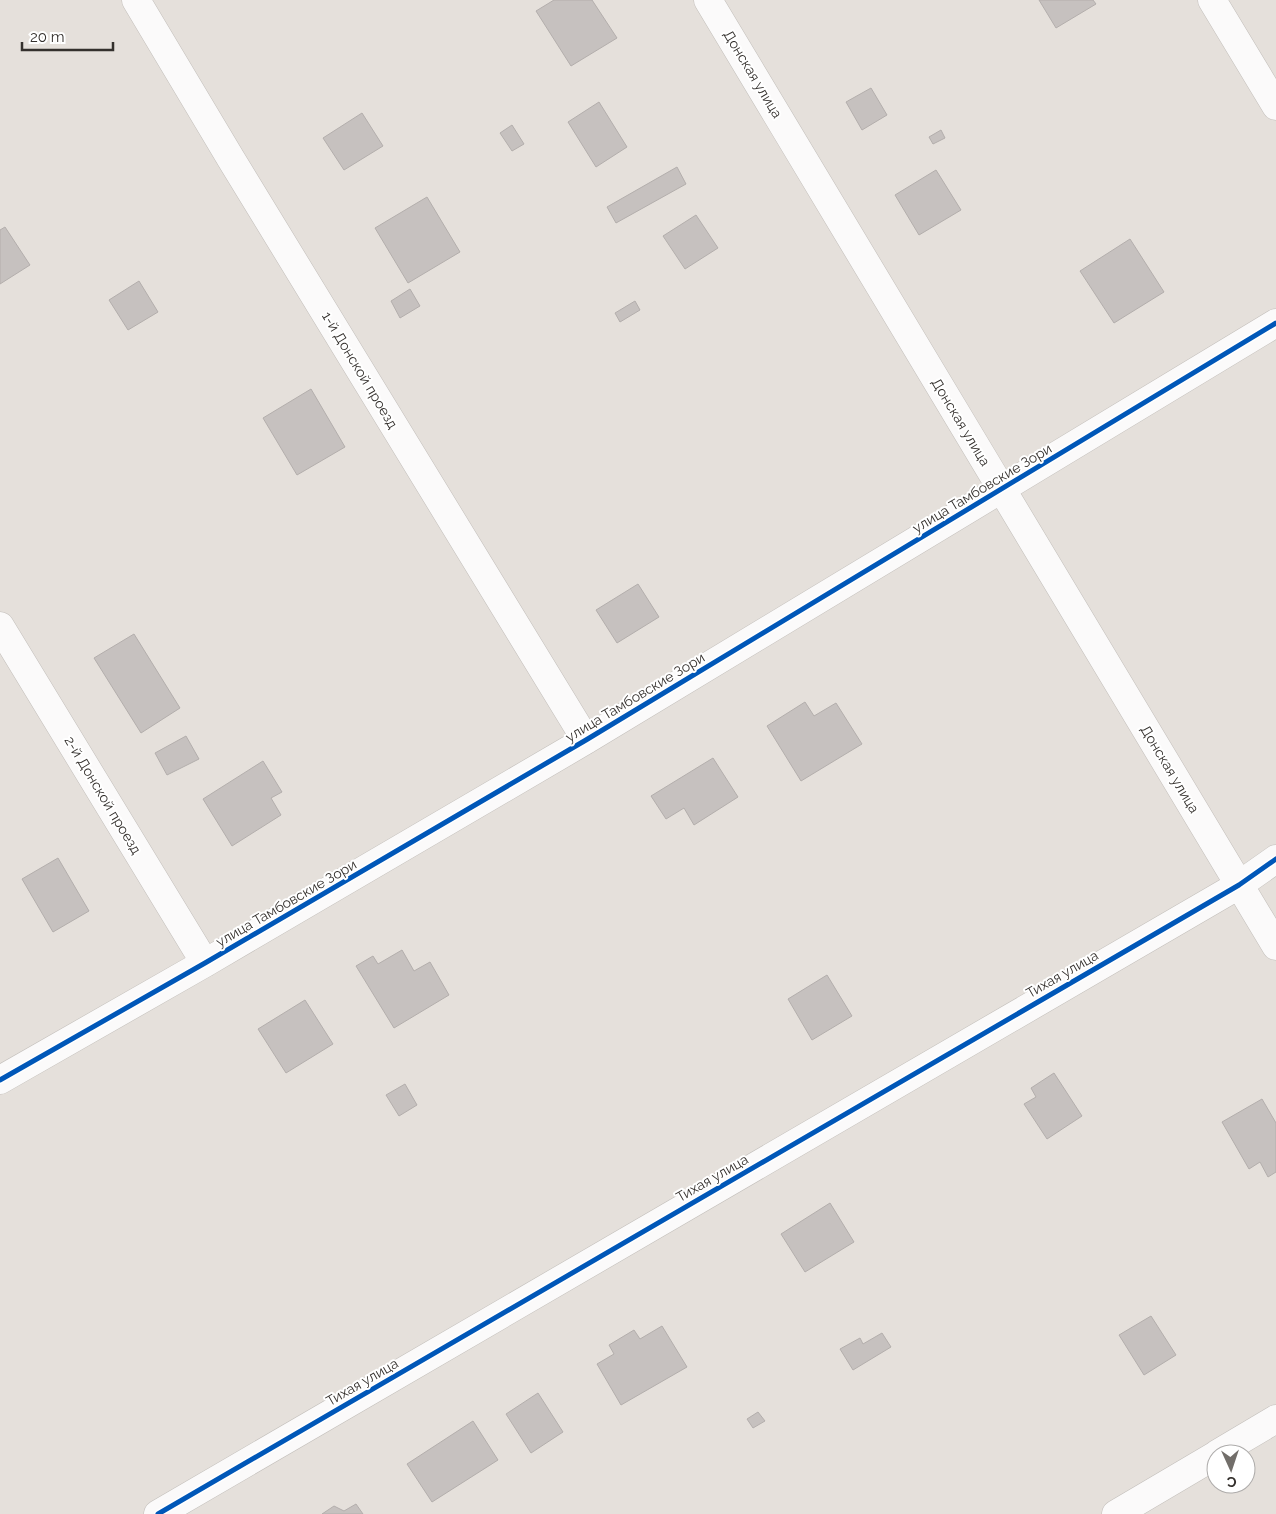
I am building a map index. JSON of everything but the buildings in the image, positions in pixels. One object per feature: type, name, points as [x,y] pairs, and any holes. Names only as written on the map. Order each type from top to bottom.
[{"type":"street","name":"1-й Донской проезд","points":[[136,0],[586,740]]},
{"type":"street","name":"Донская улица","points":[[708,0],[1276,946]]},
{"type":"street","points":[[1212,0],[1276,106]]},
{"type":"street","name":"улица Тамбовские Зори","points":[[0,1080],[205,963],[586,740],[1276,323]]},
{"type":"street","name":"2-й Донской проезд","points":[[0,626],[205,963]]},
{"type":"street","name":"Тихая улица","points":[[158,1514],[1239,885],[1276,859]]},
{"type":"street","points":[[1234,1444],[1276,1419]]},
{"type":"street","points":[[1116,1514],[1206,1461]]},
{"type":"cycle path","points":[[0,1080],[205,963],[586,740],[1276,323]]},
{"type":"cycle path","points":[[158,1514],[1239,885],[1276,859]]}]
